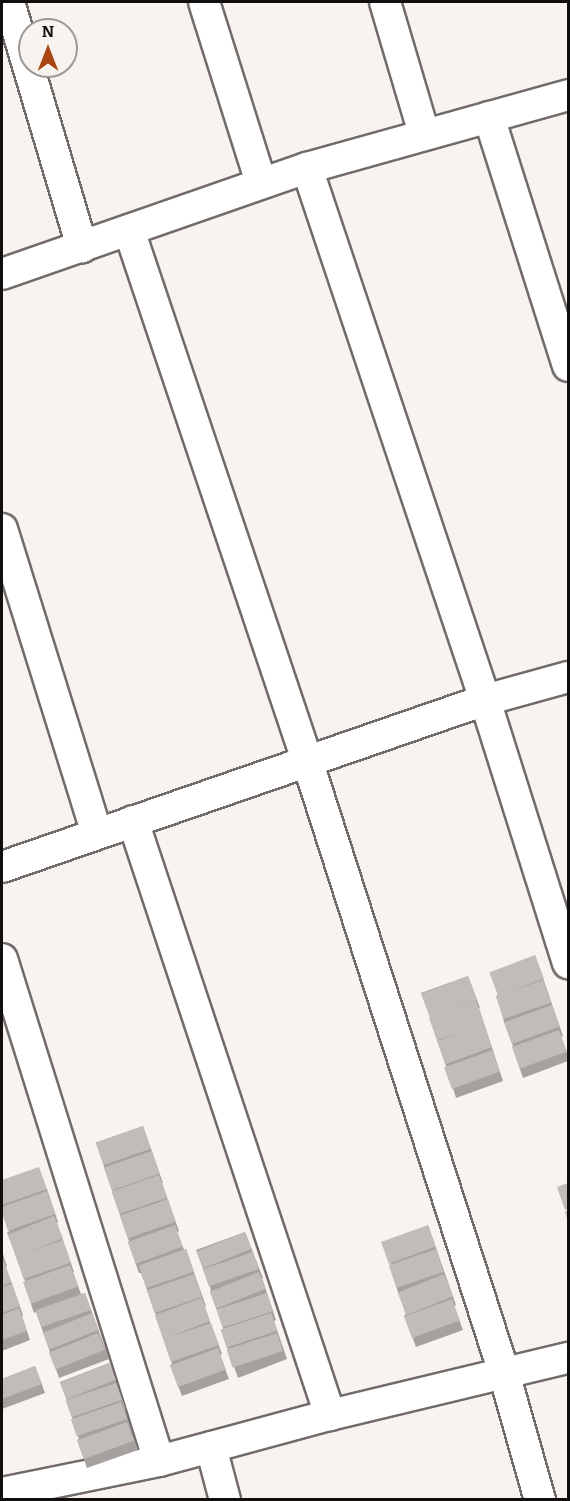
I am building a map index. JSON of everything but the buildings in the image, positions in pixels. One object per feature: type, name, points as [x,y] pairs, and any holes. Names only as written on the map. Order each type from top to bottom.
[{"type":"street","points":[[9,2],[82,247]]},
{"type":"street","points":[[204,2],[261,183]]},
{"type":"street","points":[[385,2],[424,134]]},
{"type":"street","points":[[2,274],[307,168],[568,95]]},
{"type":"street","points":[[489,117],[568,366]]},
{"type":"street","points":[[307,168],[485,700],[568,963]]},
{"type":"street","points":[[129,230],[307,760],[504,1373],[540,1500]]},
{"type":"street","points":[[2,529],[97,834]]},
{"type":"street","points":[[2,867],[485,700],[568,677]]},
{"type":"street","points":[[133,821],[330,1415]]},
{"type":"street","points":[[2,959],[159,1461]]},
{"type":"street","points":[[2,1493],[67,1489],[159,1461],[330,1415],[568,1358]]},
{"type":"street","points":[[211,1447],[225,1500]]}]
